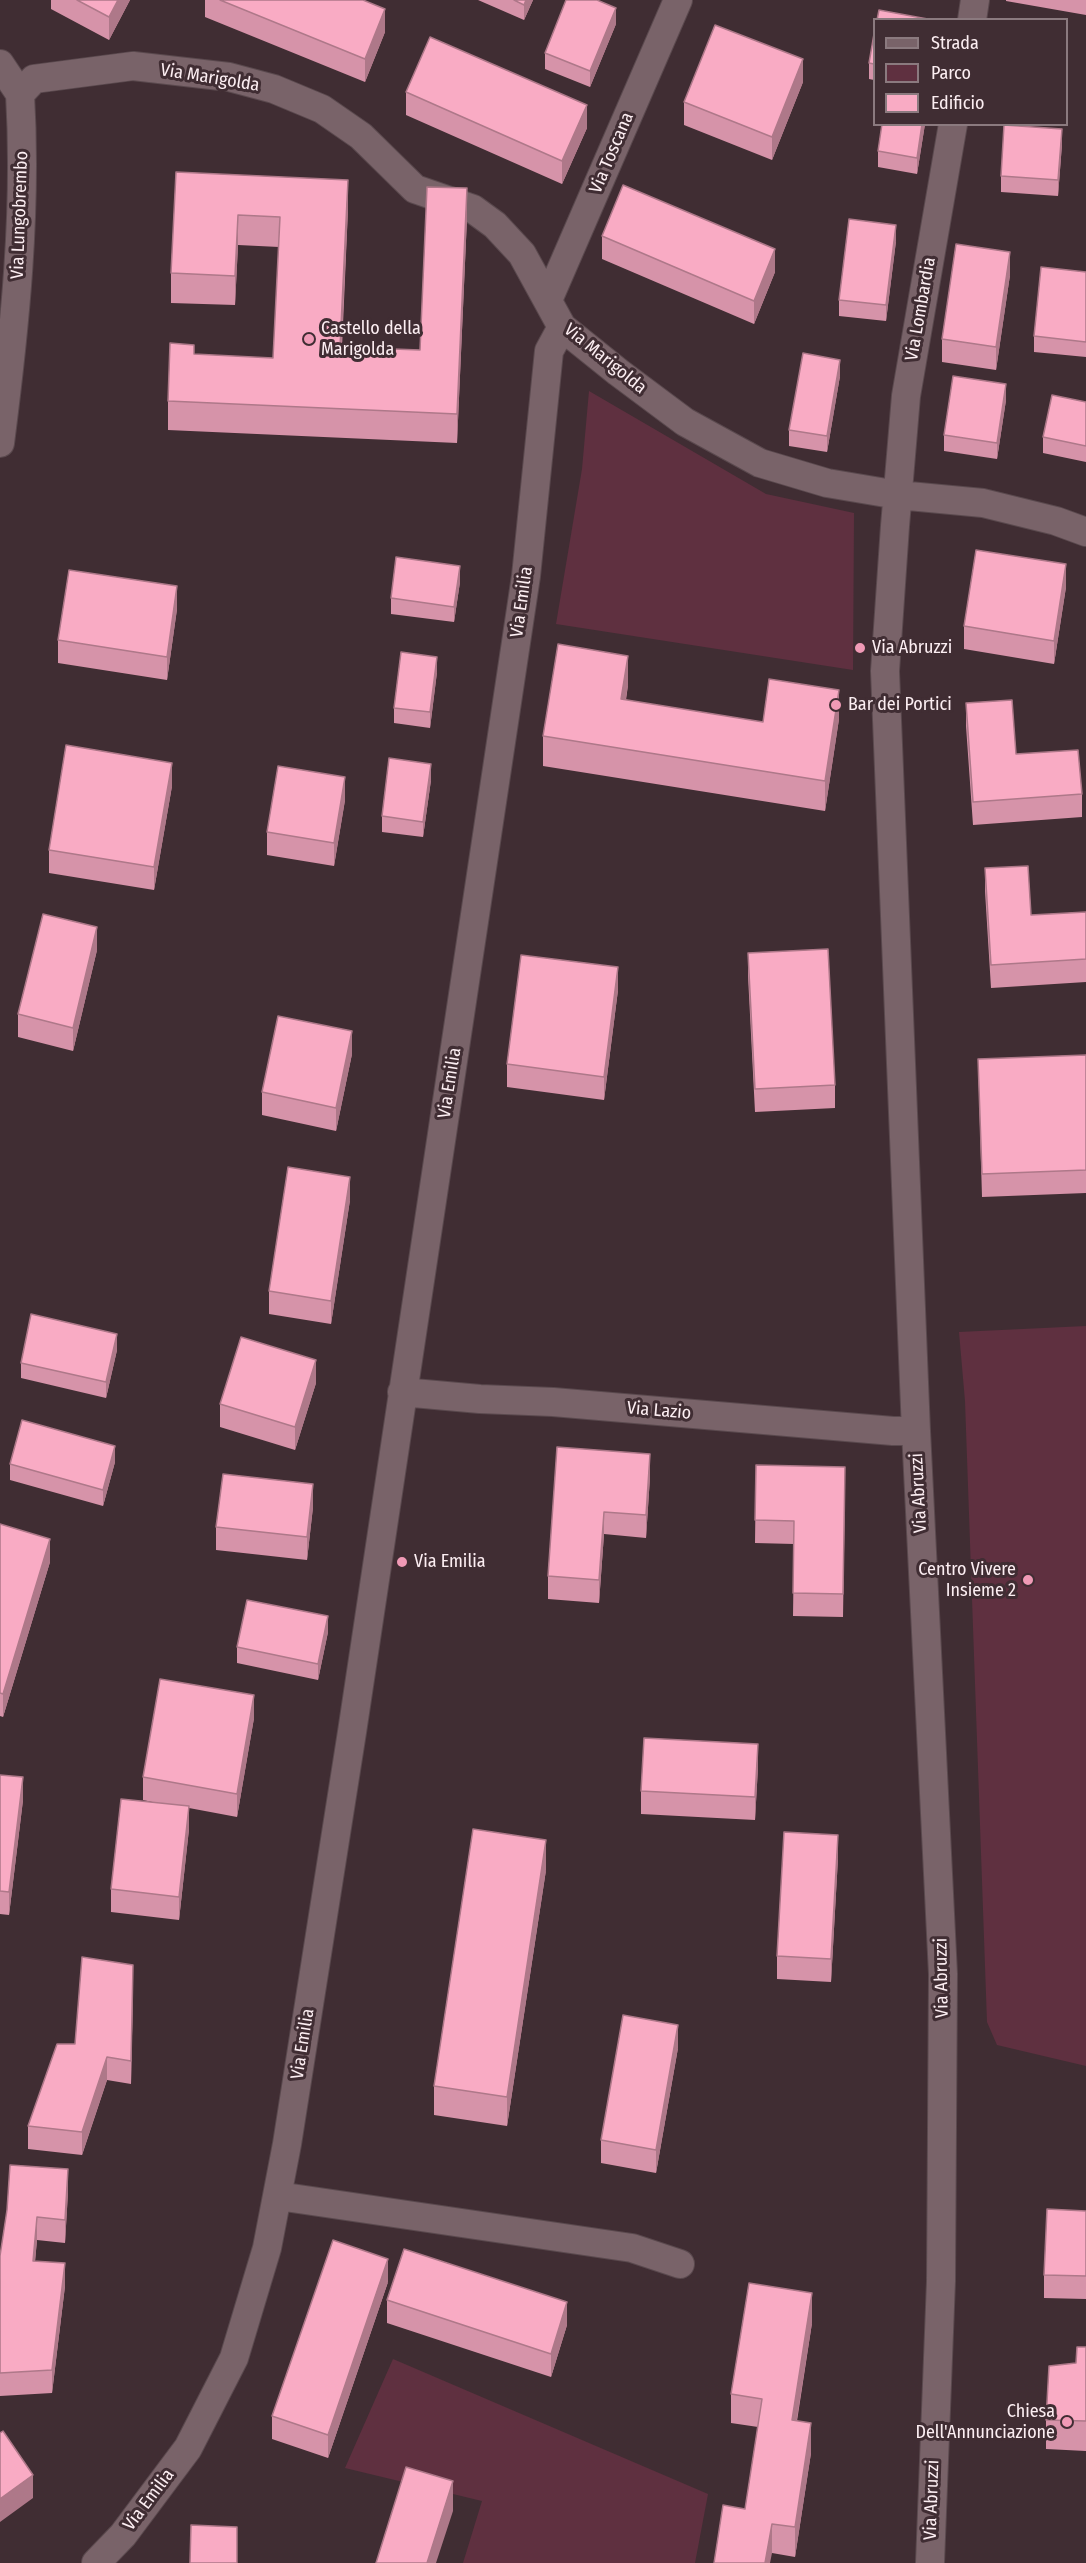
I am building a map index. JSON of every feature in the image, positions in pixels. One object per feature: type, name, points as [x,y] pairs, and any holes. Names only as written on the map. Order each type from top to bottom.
[{"type":"street","points":[[972,18],[975,0]]},
{"type":"street","name":"Via Toscana","points":[[548,300],[673,2]]},
{"type":"street","points":[[0,63],[20,94]]},
{"type":"street","name":"Via Marigolda","points":[[20,94],[34,79],[133,66],[229,77],[274,89],[322,109],[361,136],[415,189],[473,209],[495,225],[522,254],[562,327],[685,422],[760,463],[827,483],[898,495],[983,503],[1056,521],[1086,532]]},
{"type":"street","name":"Via Lungobrembo","points":[[0,443],[13,341],[22,212],[23,144],[20,94]]},
{"type":"street","name":"Via Lombardia","points":[[898,495],[906,396],[953,126]]},
{"type":"street","name":"Via Emilia","points":[[96,2563],[123,2535],[188,2448],[234,2358],[267,2248],[278,2196],[352,1732],[526,576],[549,351],[562,327]]},
{"type":"street","name":"Via Abruzzi","points":[[898,495],[885,671],[916,1431],[943,1974],[941,2281],[930,2563]]},
{"type":"street","name":"Via Lazio","points":[[402,1392],[480,1400],[553,1402],[893,1431],[916,1431]]},
{"type":"street","points":[[278,2196],[632,2248],[680,2264]]},
{"type":"green space","points":[[589,391],[766,494],[854,513],[853,670],[556,624],[582,469]]},
{"type":"green space","name":"Centro Vivere Insieme 2","points":[[1086,1326],[1086,2066],[997,2045],[987,2022],[965,1401],[959,1332]]},
{"type":"green space","points":[[393,2359],[708,2494],[695,2563],[463,2563],[482,2501],[345,2468]]},
{"type":"building","points":[[77,0],[118,0],[109,17]]},
{"type":"building","points":[[220,0],[363,0],[385,9],[365,59]]},
{"type":"building","points":[[514,0],[526,0],[524,5]]},
{"type":"building","points":[[566,0],[597,0],[616,8],[590,71],[545,53]]},
{"type":"building","points":[[879,10],[922,18],[877,18]]},
{"type":"building","points":[[715,25],[803,59],[772,137],[684,102]]},
{"type":"building","points":[[430,37],[587,105],[562,161],[406,92]]},
{"type":"building","points":[[873,40],[873,64],[869,63]]},
{"type":"building","points":[[882,126],[922,126],[917,158],[878,151]]},
{"type":"building","points":[[1004,126],[1062,129],[1058,180],[1001,176]]},
{"type":"building","name":"Castello della Marigolda","points":[[176,172],[348,180],[340,347],[420,350],[427,187],[467,188],[457,414],[168,401],[170,343],[194,345],[194,354],[273,358],[280,217],[238,215],[235,276],[171,273]]},
{"type":"building","points":[[623,185],[775,249],[754,301],[602,236]]},
{"type":"building","points":[[849,219],[896,225],[886,305],[839,300]]},
{"type":"building","points":[[956,244],[1010,252],[996,347],[942,339]]},
{"type":"building","points":[[1041,267],[1086,272],[1086,342],[1034,336]]},
{"type":"building","points":[[803,353],[840,360],[827,436],[789,430]]},
{"type":"building","points":[[953,376],[1006,384],[997,443],[944,435]]},
{"type":"building","points":[[1052,395],[1086,402],[1086,446],[1043,437]]},
{"type":"building","points":[[976,550],[1066,564],[1054,641],[964,626]]},
{"type":"building","points":[[396,557],[460,566],[454,607],[391,598]]},
{"type":"building","points":[[69,570],[177,586],[167,657],[58,640]]},
{"type":"building","points":[[558,644],[628,656],[621,699],[763,722],[769,679],[839,690],[825,781],[543,736]]},
{"type":"building","points":[[401,652],[437,657],[430,712],[394,708]]},
{"type":"building","points":[[1012,700],[1016,754],[1078,750],[1082,794],[973,802],[966,703]]},
{"type":"building","points":[[66,745],[172,763],[154,867],[49,850]]},
{"type":"building","points":[[389,758],[431,764],[423,822],[382,816]]},
{"type":"building","points":[[278,766],[345,777],[334,843],[267,832]]},
{"type":"building","points":[[1028,866],[1031,915],[1086,912],[1086,959],[991,965],[985,868]]},
{"type":"building","points":[[43,914],[97,927],[73,1028],[18,1014]]},
{"type":"building","points":[[828,949],[835,1085],[755,1089],[748,953]]},
{"type":"building","points":[[521,955],[618,967],[604,1077],[507,1064]]},
{"type":"building","points":[[278,1016],[352,1031],[336,1108],[262,1092]]},
{"type":"building","points":[[1086,1055],[1086,1170],[982,1174],[978,1059]]},
{"type":"building","points":[[288,1167],[350,1177],[331,1301],[269,1291]]},
{"type":"building","points":[[31,1314],[117,1334],[106,1382],[21,1363]]},
{"type":"building","points":[[241,1337],[316,1360],[295,1427],[220,1404]]},
{"type":"building","points":[[22,1420],[115,1446],[103,1490],[10,1464]]},
{"type":"building","points":[[557,1447],[650,1454],[646,1515],[604,1512],[599,1580],[548,1576]]},
{"type":"building","points":[[756,1465],[845,1467],[843,1594],[793,1593],[794,1521],[755,1520]]},
{"type":"building","points":[[223,1474],[313,1484],[307,1537],[216,1527]]},
{"type":"building","points":[[0,1524],[50,1539],[3,1694],[0,1693]]},
{"type":"building","points":[[247,1600],[328,1616],[318,1664],[237,1647]]},
{"type":"building","points":[[160,1679],[254,1695],[237,1794],[143,1777]]},
{"type":"building","points":[[644,1738],[758,1744],[755,1797],[641,1791]]},
{"type":"building","points":[[0,1775],[23,1777],[9,1892],[0,1891]]},
{"type":"building","points":[[121,1799],[189,1806],[179,1897],[111,1889]]},
{"type":"building","points":[[473,1829],[546,1840],[507,2097],[434,2086]]},
{"type":"building","points":[[784,1832],[838,1835],[831,1959],[777,1956]]},
{"type":"building","points":[[82,1957],[133,1965],[131,2061],[107,2057],[82,2132],[28,2126],[57,2044],[75,2044]]},
{"type":"building","points":[[623,2015],[678,2025],[656,2150],[601,2140]]},
{"type":"building","points":[[10,2165],[68,2169],[65,2220],[37,2217],[33,2261],[65,2263],[52,2370],[0,2373],[0,2256],[7,2210]]},
{"type":"building","points":[[1047,2209],[1086,2211],[1086,2276],[1044,2275]]},
{"type":"building","points":[[333,2240],[388,2259],[328,2435],[272,2416]]},
{"type":"building","points":[[404,2249],[567,2302],[551,2354],[387,2300]]},
{"type":"building","points":[[749,2283],[812,2293],[792,2420],[811,2423],[795,2527],[772,2524],[765,2563],[714,2563],[723,2505],[745,2509],[762,2399],[731,2394]]},
{"type":"building","points":[[1077,2347],[1086,2347],[1086,2421],[1046,2420],[1049,2366],[1076,2363]]},
{"type":"building","points":[[3,2431],[33,2475],[0,2499],[0,2433]]},
{"type":"building","points":[[406,2467],[453,2481],[427,2563],[376,2563]]},
{"type":"building","points":[[191,2525],[237,2527],[237,2563],[190,2563]]},
{"type":"place","name":"Castello della Marigolda","points":[[309,339]]},
{"type":"place","name":"Via Abruzzi","points":[[860,648]]},
{"type":"place","name":"Bar dei Portici","points":[[836,705]]},
{"type":"place","name":"Via Emilia","points":[[402,1562]]},
{"type":"place","name":"Centro Vivere Insieme 2","points":[[1028,1580]]},
{"type":"place","name":"Chiesa Dell'Annunciazione","points":[[1067,2422]]}]
